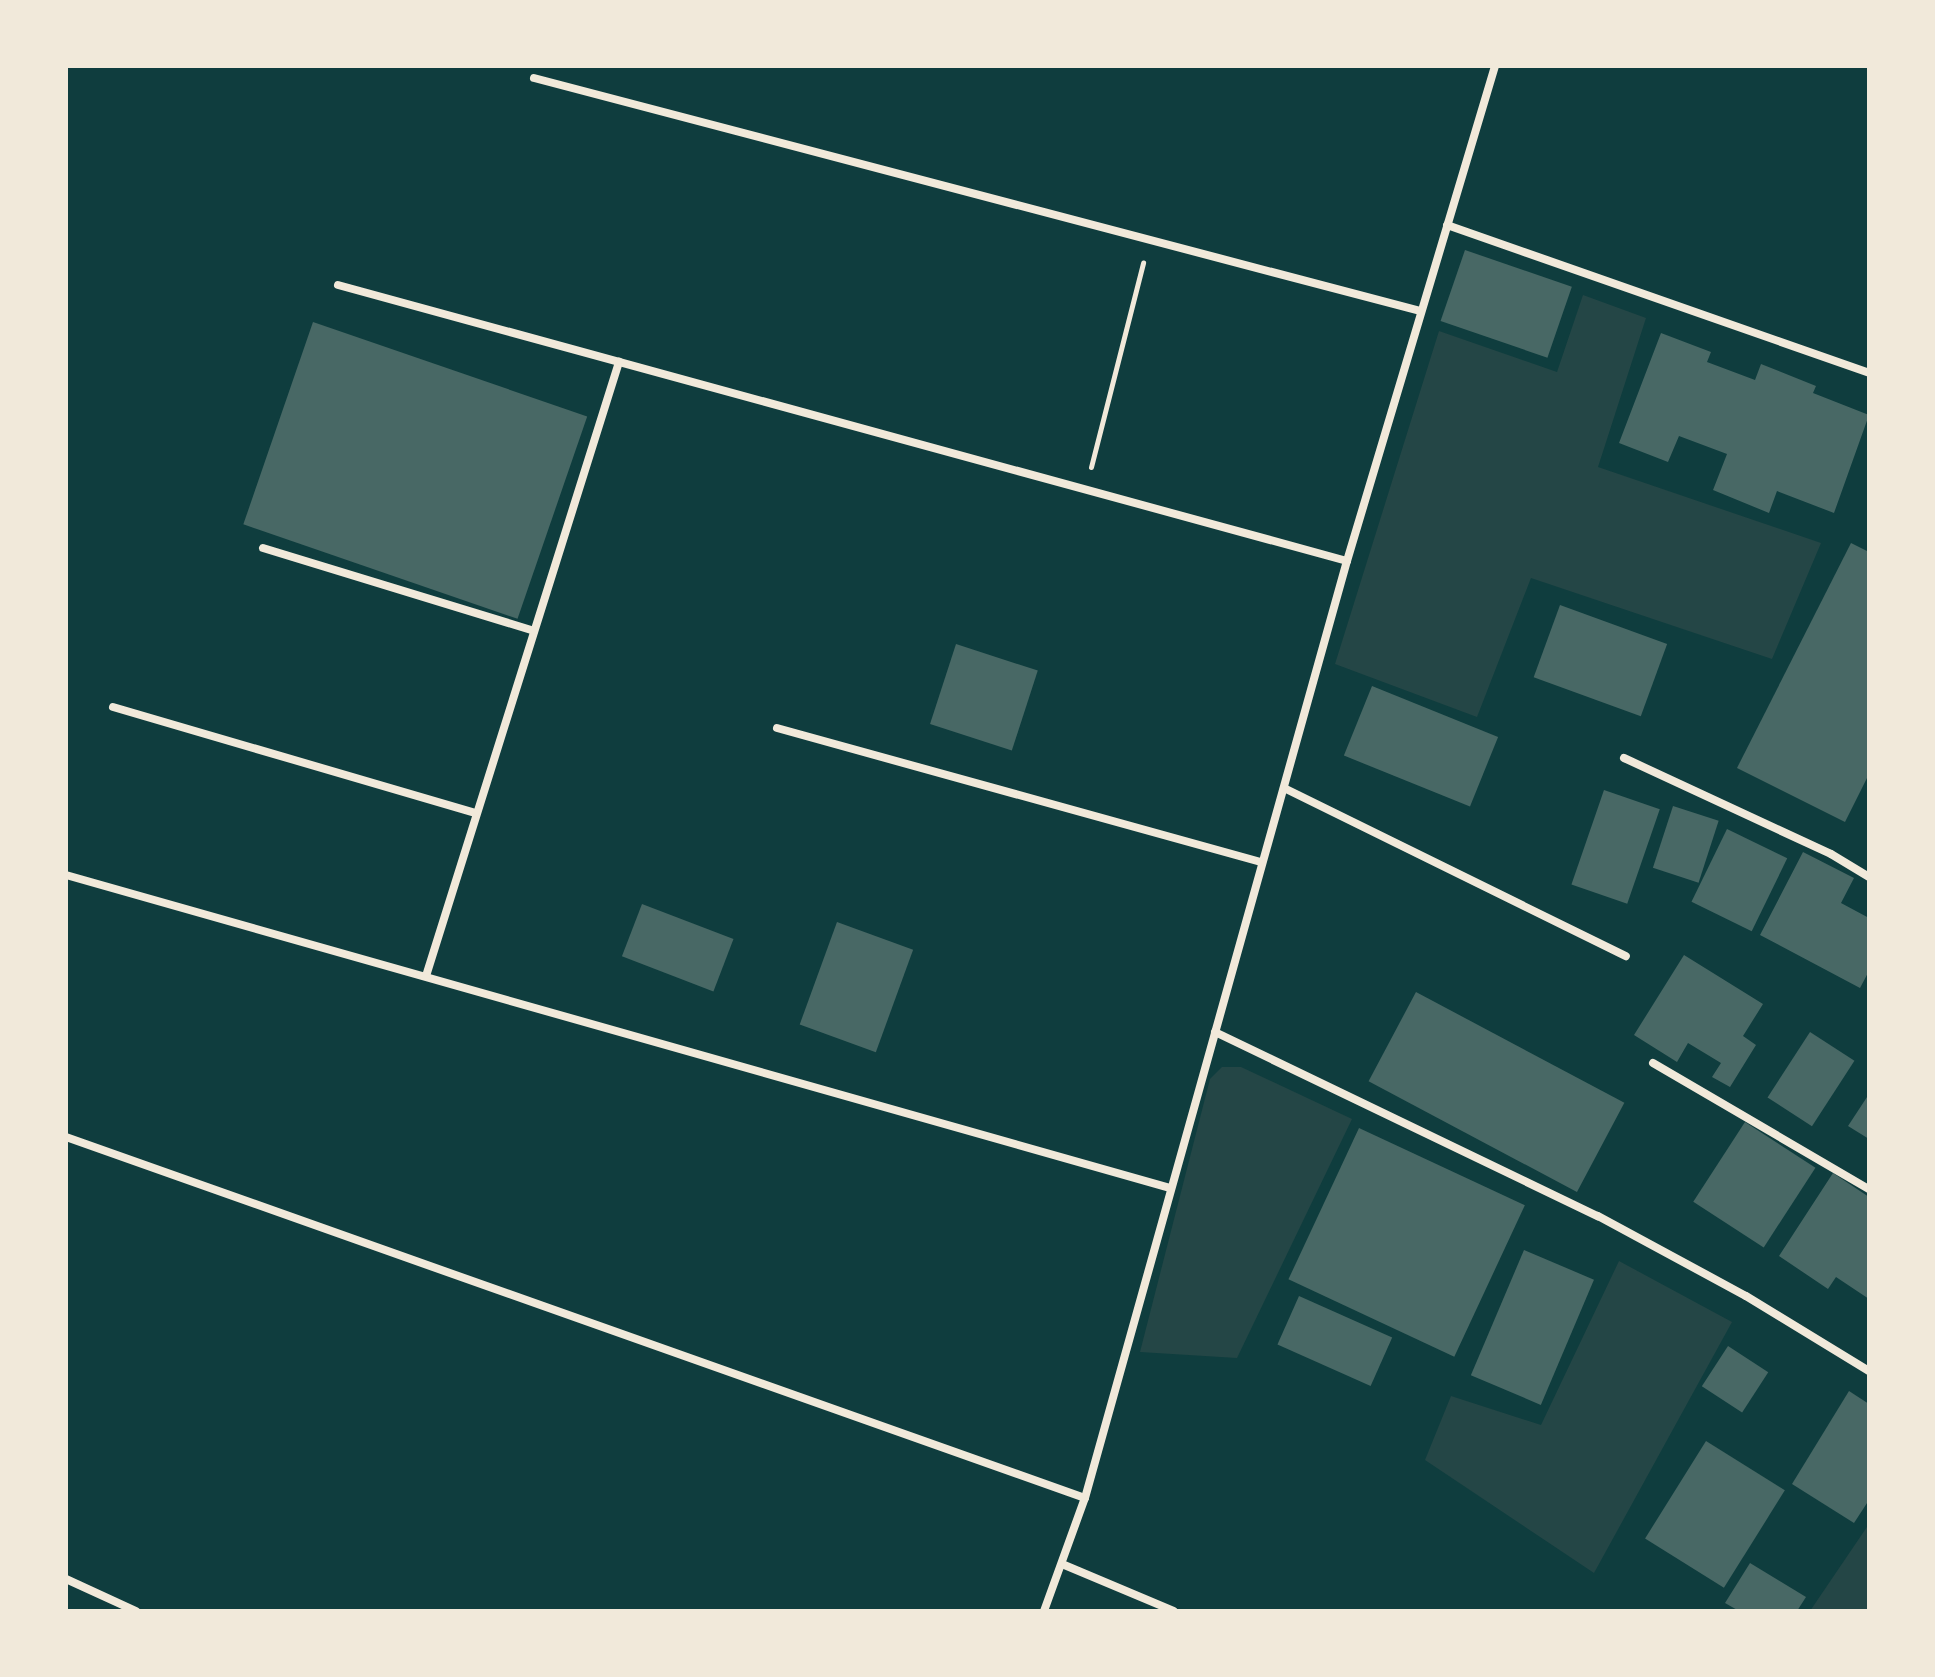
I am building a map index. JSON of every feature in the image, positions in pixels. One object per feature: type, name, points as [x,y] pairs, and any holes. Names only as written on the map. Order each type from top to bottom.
[{"type":"street","points":[[1044,1611],[1085,1498],[1347,561],[1495,66]]},
{"type":"street","points":[[534,78],[1420,311]]},
{"type":"street","points":[[1447,225],[1869,373]]},
{"type":"street","points":[[338,285],[1347,561]]},
{"type":"street","points":[[426,976],[619,362]]},
{"type":"street","points":[[263,548],[534,631]]},
{"type":"street","points":[[113,707],[476,813]]},
{"type":"street","points":[[777,728],[1261,862]]},
{"type":"street","points":[[1624,758],[1831,854],[1869,877]]},
{"type":"street","points":[[1284,788],[1626,956]]},
{"type":"street","points":[[66,875],[1170,1188]]},
{"type":"street","points":[[1215,1032],[1598,1216],[1746,1296],[1869,1371]]},
{"type":"street","points":[[1653,1063],[1869,1189]]},
{"type":"street","points":[[66,1137],[1085,1498]]},
{"type":"street","points":[[1062,1564],[1174,1611]]},
{"type":"street","points":[[66,1579],[136,1611]]},
{"type":"path","points":[[1086,489],[1149,239]]},
{"type":"shaded area","points":[[1583,295],[1646,318],[1598,467],[1821,543],[1772,659],[1531,578],[1477,717],[1335,664],[1439,331],[1557,372]]},
{"type":"shaded area","points":[[1222,1067],[1241,1067],[1352,1119],[1237,1358],[1140,1352],[1210,1079]]},
{"type":"shaded area","points":[[1619,1261],[1732,1322],[1594,1573],[1425,1460],[1451,1396],[1541,1425]]},
{"type":"shaded area","points":[[1869,1524],[1869,1611],[1810,1611]]},
{"type":"building","points":[[1465,250],[1572,287],[1547,358],[1441,321]]},
{"type":"building","points":[[313,322],[587,416],[518,619],[243,524]]},
{"type":"building","points":[[1661,333],[1711,352],[1707,362],[1755,380],[1761,364],[1816,386],[1813,393],[1869,415],[1834,513],[1777,491],[1769,513],[1713,490],[1727,454],[1679,436],[1668,462],[1619,443]]},
{"type":"building","points":[[1851,543],[1869,552],[1869,774],[1845,822],[1737,768]]},
{"type":"building","points":[[1560,605],[1667,644],[1641,716],[1534,677]]},
{"type":"building","points":[[956,644],[1038,671],[1012,750],[930,724]]},
{"type":"building","points":[[1372,686],[1498,737],[1470,806],[1344,756]]},
{"type":"building","points":[[1604,790],[1660,809],[1627,904],[1571,885]]},
{"type":"building","points":[[1673,806],[1719,821],[1699,883],[1653,868]]},
{"type":"building","points":[[1727,829],[1787,858],[1752,931],[1691,902]]},
{"type":"building","points":[[1803,852],[1854,878],[1841,903],[1869,918],[1869,971],[1860,988],[1760,935]]},
{"type":"building","points":[[642,904],[733,939],[713,991],[622,956]]},
{"type":"building","points":[[837,922],[913,950],[876,1052],[800,1024]]},
{"type":"building","points":[[1684,955],[1763,1004],[1743,1036],[1756,1045],[1730,1087],[1712,1077],[1721,1063],[1688,1043],[1677,1062],[1634,1035]]},
{"type":"building","points":[[1416,992],[1624,1103],[1577,1192],[1369,1081]]},
{"type":"building","points":[[1810,1032],[1854,1061],[1812,1126],[1768,1097]]},
{"type":"building","points":[[1869,1094],[1869,1139],[1848,1126]]},
{"type":"building","points":[[1745,1122],[1815,1168],[1764,1247],[1693,1202]]},
{"type":"building","points":[[1359,1128],[1525,1205],[1454,1357],[1288,1279]]},
{"type":"building","points":[[1833,1173],[1869,1197],[1869,1299],[1836,1277],[1828,1289],[1779,1256]]},
{"type":"building","points":[[1524,1250],[1594,1280],[1541,1405],[1471,1375]]},
{"type":"building","points":[[1299,1296],[1392,1337],[1371,1386],[1277,1344]]},
{"type":"building","points":[[1728,1346],[1768,1372],[1742,1412],[1702,1386]]},
{"type":"building","points":[[1849,1391],[1869,1404],[1869,1500],[1854,1523],[1792,1484]]},
{"type":"building","points":[[1706,1441],[1785,1490],[1724,1588],[1645,1539]]},
{"type":"building","points":[[1750,1563],[1806,1597],[1797,1611],[1739,1611],[1725,1603]]}]
